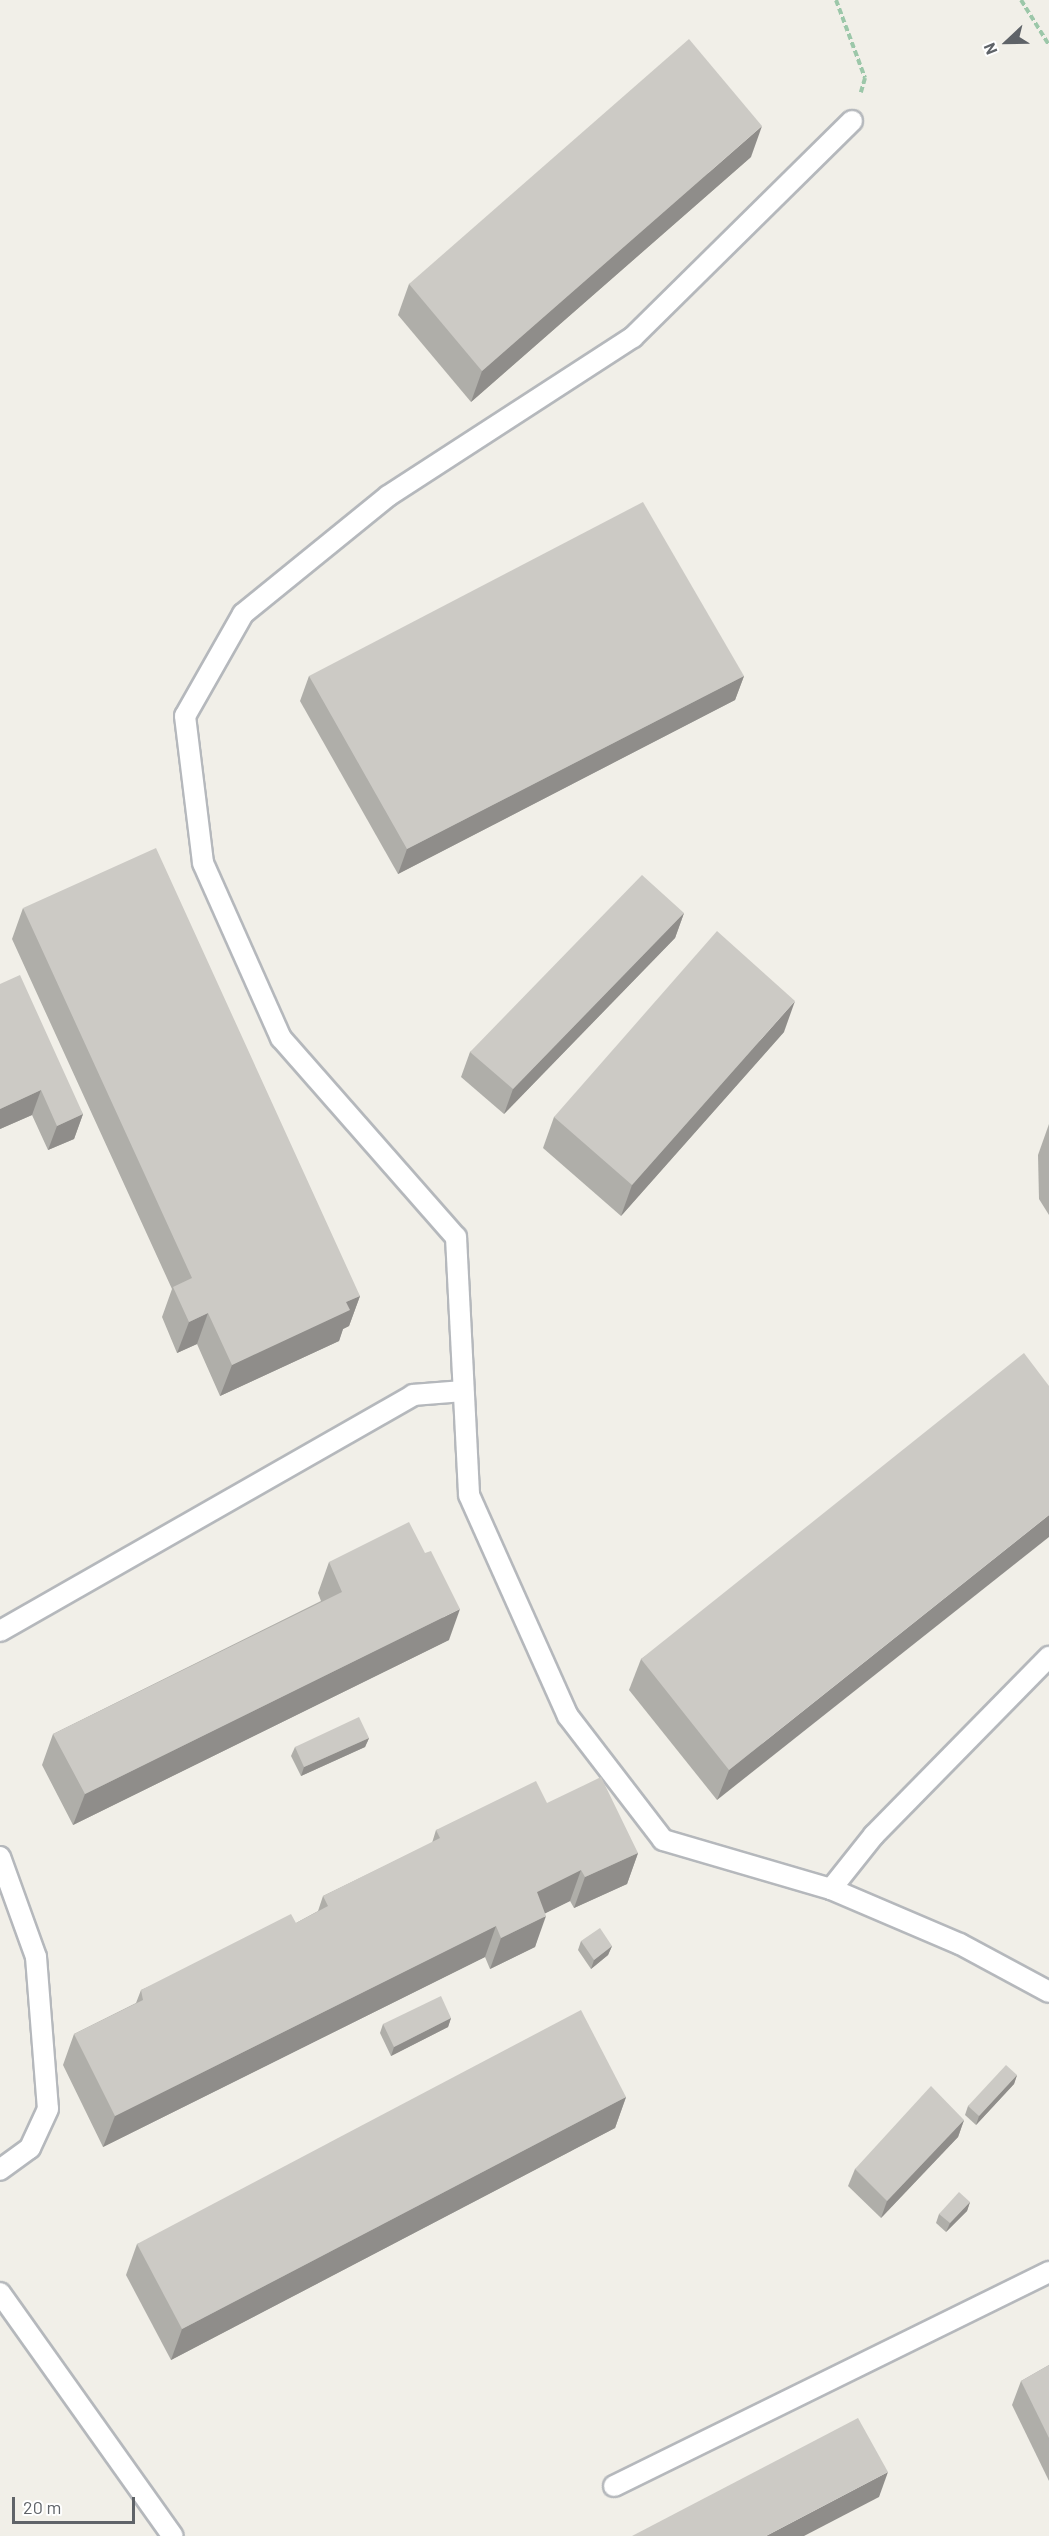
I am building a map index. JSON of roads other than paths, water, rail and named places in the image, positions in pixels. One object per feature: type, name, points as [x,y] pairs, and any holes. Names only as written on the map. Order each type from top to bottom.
[{"type":"lane","points":[[852,121],[633,337],[388,496],[243,614],[185,716],[203,863],[281,1038],[456,1237],[469,1495],[568,1716],[663,1840],[831,1889],[960,1944],[1049,1992]]},
{"type":"lane","points":[[0,1632],[413,1395],[463,1391]]},
{"type":"lane","points":[[831,1889],[874,1835],[1049,1657]]},
{"type":"lane","points":[[0,1857],[36,1958],[48,2109],[30,2148],[0,2170]]},
{"type":"lane","points":[[614,2486],[1049,2272]]},
{"type":"lane","points":[[0,2293],[173,2536]]}]
